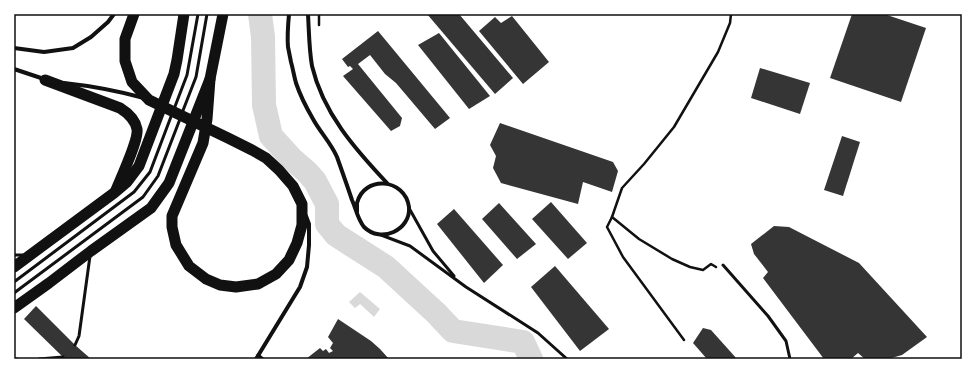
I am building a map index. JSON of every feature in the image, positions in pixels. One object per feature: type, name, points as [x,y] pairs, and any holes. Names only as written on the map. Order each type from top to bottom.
[{"type":"highway","points":[[134,14],[125,39],[125,61],[132,82],[149,100],[228,138],[266,158],[279,170],[292,186],[302,204],[302,225],[298,243],[289,260],[276,274],[258,284],[236,287],[220,285],[206,279],[189,266],[176,245],[172,227],[172,216],[203,142],[207,119],[210,79],[223,14]]},
{"type":"highway","points":[[14,267],[114,193],[127,182],[139,166],[174,74],[184,14]]},
{"type":"highway","points":[[14,308],[49,284],[91,251],[151,208],[169,184],[210,79]]},
{"type":"highway","points":[[45,80],[120,108],[128,113],[134,120],[137,130],[136,140],[114,193]]},
{"type":"street","points":[[14,48],[44,52],[73,48],[91,37],[108,22],[114,14]]},
{"type":"street","points":[[289,14],[288,48],[296,84],[313,120],[334,152],[360,221],[365,228],[372,233],[381,235],[388,234],[395,232],[406,221],[409,207],[402,191],[387,183],[368,187],[362,194],[358,203],[357,212]]},
{"type":"street","points":[[308,14],[312,65],[317,82],[330,113],[358,152],[387,183]]},
{"type":"street","points":[[14,69],[45,80],[117,91],[149,100]]},
{"type":"street","points":[[257,357],[300,287],[307,267],[309,224],[302,204]]},
{"type":"lane","points":[[14,282],[134,192],[150,172],[187,75],[198,14]]},
{"type":"lane","points":[[14,293],[143,197],[158,176],[196,77],[207,14]]},
{"type":"lane","points":[[409,207],[433,251],[460,282]]},
{"type":"lane","points":[[381,235],[410,246],[460,282],[538,333],[567,359]]},
{"type":"lane","points":[[75,345],[79,336],[91,251]]},
{"type":"lane","points":[[14,255],[29,256]]},
{"type":"lane","points":[[723,264],[768,316],[786,341],[790,359]]},
{"type":"lane","points":[[39,359],[63,357]]},
{"type":"lane","points":[[257,357],[263,359]]},
{"type":"path","points":[[319,14],[319,25]]},
{"type":"path","points":[[684,340],[623,257],[607,227],[622,188],[674,127],[718,52],[730,23],[731,14]]},
{"type":"path","points":[[612,217],[639,239],[672,259],[690,267],[703,270],[711,264],[720,269],[728,270]]},
{"type":"shaded area","points":[[360,292],[380,309],[374,317],[360,304],[355,308],[349,302]]},
{"type":"building","points":[[427,14],[459,14],[513,78],[495,94]]},
{"type":"building","points":[[852,14],[884,14],[926,28],[901,102],[830,78]]},
{"type":"building","points":[[512,16],[549,62],[523,84],[479,31],[495,17],[501,23]]},
{"type":"building","points":[[378,31],[450,118],[435,129],[396,83],[385,74],[370,55],[358,64],[402,118],[400,126],[391,131],[343,76],[353,69],[350,66],[348,67],[342,59]]},
{"type":"building","points":[[439,33],[490,96],[469,109],[418,45]]},
{"type":"building","points":[[760,68],[810,83],[800,114],[751,98]]},
{"type":"building","points":[[500,123],[613,162],[618,171],[612,192],[583,182],[578,204],[501,183],[493,168],[496,156],[490,145]]},
{"type":"building","points":[[842,136],[860,142],[843,196],[824,190]]},
{"type":"building","points":[[551,202],[587,243],[568,259],[532,219]]},
{"type":"building","points":[[499,203],[536,244],[517,259],[482,219]]},
{"type":"building","points":[[454,209],[503,265],[484,283],[437,224]]},
{"type":"building","points":[[774,226],[789,227],[859,263],[927,337],[902,355],[888,359],[865,359],[858,353],[851,359],[824,359],[763,278],[768,272],[754,254],[751,244]]},
{"type":"building","points":[[555,266],[609,329],[580,351],[531,287]]},
{"type":"building","points":[[36,306],[91,359],[65,359],[24,319]]},
{"type":"building","points":[[338,319],[371,341],[389,359],[306,359],[320,348],[323,351],[326,349],[329,353],[333,351],[330,348],[333,343],[328,337]]},
{"type":"building","points":[[703,328],[711,330],[737,359],[707,359],[693,343]]},
{"type":"waterway","points":[[260,14],[263,37],[264,105],[271,136],[315,181],[327,204],[327,224],[336,235],[386,267],[436,313],[453,331],[523,342],[531,359]]}]
